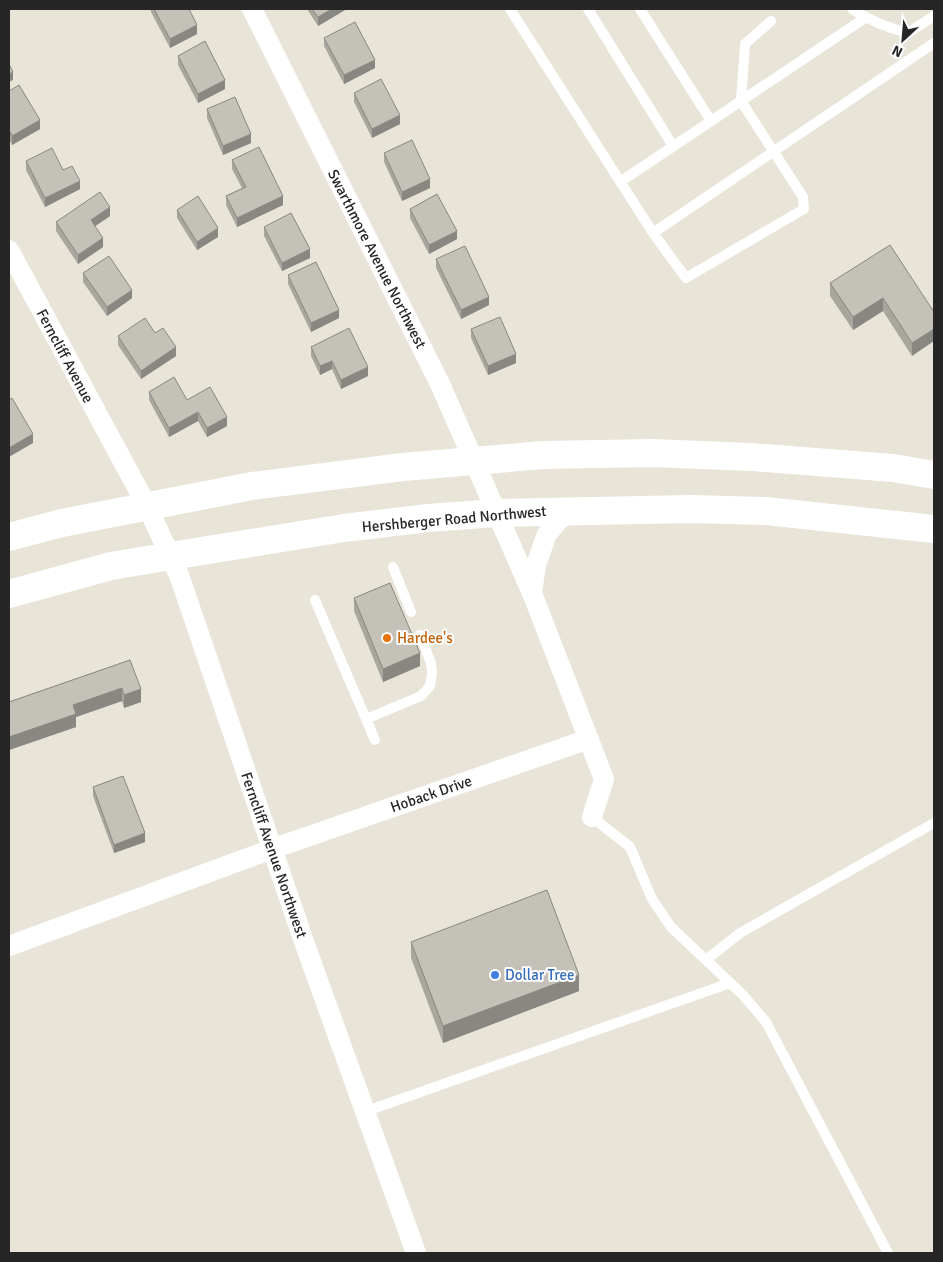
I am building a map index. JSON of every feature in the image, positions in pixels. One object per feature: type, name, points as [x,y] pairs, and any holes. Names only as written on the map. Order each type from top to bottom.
[{"type":"main road","points":[[9,537],[62,523],[252,486],[403,467],[543,456],[661,453],[761,457],[893,468],[934,475]]},
{"type":"main road","name":"Hershberger Road Northwest","points":[[9,594],[111,566],[344,528],[496,512],[691,509],[766,511],[934,529]]},
{"type":"street","name":"Swarthmore Avenue Northwest","points":[[252,9],[440,384],[532,593],[604,779],[592,817]]},
{"type":"street","name":"Ferncliff Avenue","points":[[9,250],[122,461]]},
{"type":"street","name":"Ferncliff Avenue Northwest","points":[[122,461],[147,506],[179,575],[272,849],[364,1112],[416,1253]]},
{"type":"street","points":[[532,593],[536,565],[547,534],[567,511]]},
{"type":"street","name":"Hoback Drive","points":[[9,946],[272,849],[589,739]]},
{"type":"lane","points":[[510,9],[653,234],[686,278],[804,209],[803,197],[741,101],[746,44],[771,21]]},
{"type":"lane","points":[[588,9],[673,146]]},
{"type":"lane","points":[[640,9],[711,121]]},
{"type":"lane","points":[[852,9],[865,18],[908,34],[934,16]]},
{"type":"lane","points":[[620,182],[865,18]]},
{"type":"lane","points":[[653,234],[775,153],[934,43]]},
{"type":"lane","points":[[393,567],[411,612]]},
{"type":"lane","points":[[315,600],[375,740]]},
{"type":"lane","points":[[366,719],[421,696],[430,686],[431,663],[420,636]]},
{"type":"lane","points":[[592,817],[630,846],[652,899],[671,927],[730,983],[766,1022],[888,1253]]},
{"type":"lane","points":[[706,960],[740,933],[934,823]]},
{"type":"lane","points":[[364,1112],[730,983]]},
{"type":"building","points":[[154,9],[189,9],[197,25],[170,39]]},
{"type":"building","points":[[312,9],[332,9],[318,17]]},
{"type":"building","points":[[355,22],[375,60],[344,75],[324,38]]},
{"type":"building","points":[[205,41],[225,80],[198,94],[178,56]]},
{"type":"building","points":[[9,64],[13,72],[9,74]]},
{"type":"building","points":[[381,79],[400,115],[372,129],[354,93]]},
{"type":"building","points":[[19,85],[40,120],[12,136],[9,130],[9,91]]},
{"type":"building","points":[[235,97],[251,134],[223,146],[207,109]]},
{"type":"building","points":[[412,140],[430,179],[402,192],[384,153]]},
{"type":"building","points":[[259,147],[283,196],[237,218],[226,196],[246,187],[232,160]]},
{"type":"building","points":[[52,148],[63,170],[72,166],[80,181],[45,198],[26,161]]},
{"type":"building","points":[[100,192],[110,207],[91,220],[103,238],[78,255],[56,222]]},
{"type":"building","points":[[437,194],[457,231],[429,245],[410,209]]},
{"type":"building","points":[[198,196],[218,228],[197,242],[177,210]]},
{"type":"building","points":[[291,213],[310,249],[282,263],[264,227]]},
{"type":"building","points":[[890,245],[934,312],[934,329],[912,343],[883,298],[853,317],[830,283]]},
{"type":"building","points":[[465,246],[489,297],[461,310],[436,259]]},
{"type":"building","points":[[109,256],[132,290],[107,307],[83,273]]},
{"type":"building","points":[[316,262],[339,310],[311,323],[288,275]]},
{"type":"building","points":[[500,317],[516,354],[488,366],[471,329]]},
{"type":"building","points":[[145,318],[155,333],[163,328],[176,347],[141,371],[118,336]]},
{"type":"building","points":[[349,328],[368,367],[341,380],[332,361],[320,366],[311,347]]},
{"type":"building","points":[[174,377],[187,400],[210,387],[227,417],[207,428],[198,412],[169,428],[149,392]]},
{"type":"building","points":[[12,398],[33,434],[9,448],[9,400]]},
{"type":"building","name":"Hardee's","points":[[390,583],[420,653],[383,669],[354,598]]},
{"type":"building","points":[[130,660],[141,689],[124,695],[122,688],[73,705],[76,714],[9,737],[9,702]]},
{"type":"building","points":[[123,776],[145,833],[114,845],[93,787]]},
{"type":"building","name":"Dollar Tree","points":[[547,890],[579,975],[443,1026],[411,942]]},
{"type":"place","name":"Hardee's","points":[[387,638]]},
{"type":"place","name":"Dollar Tree","points":[[495,975]]}]
